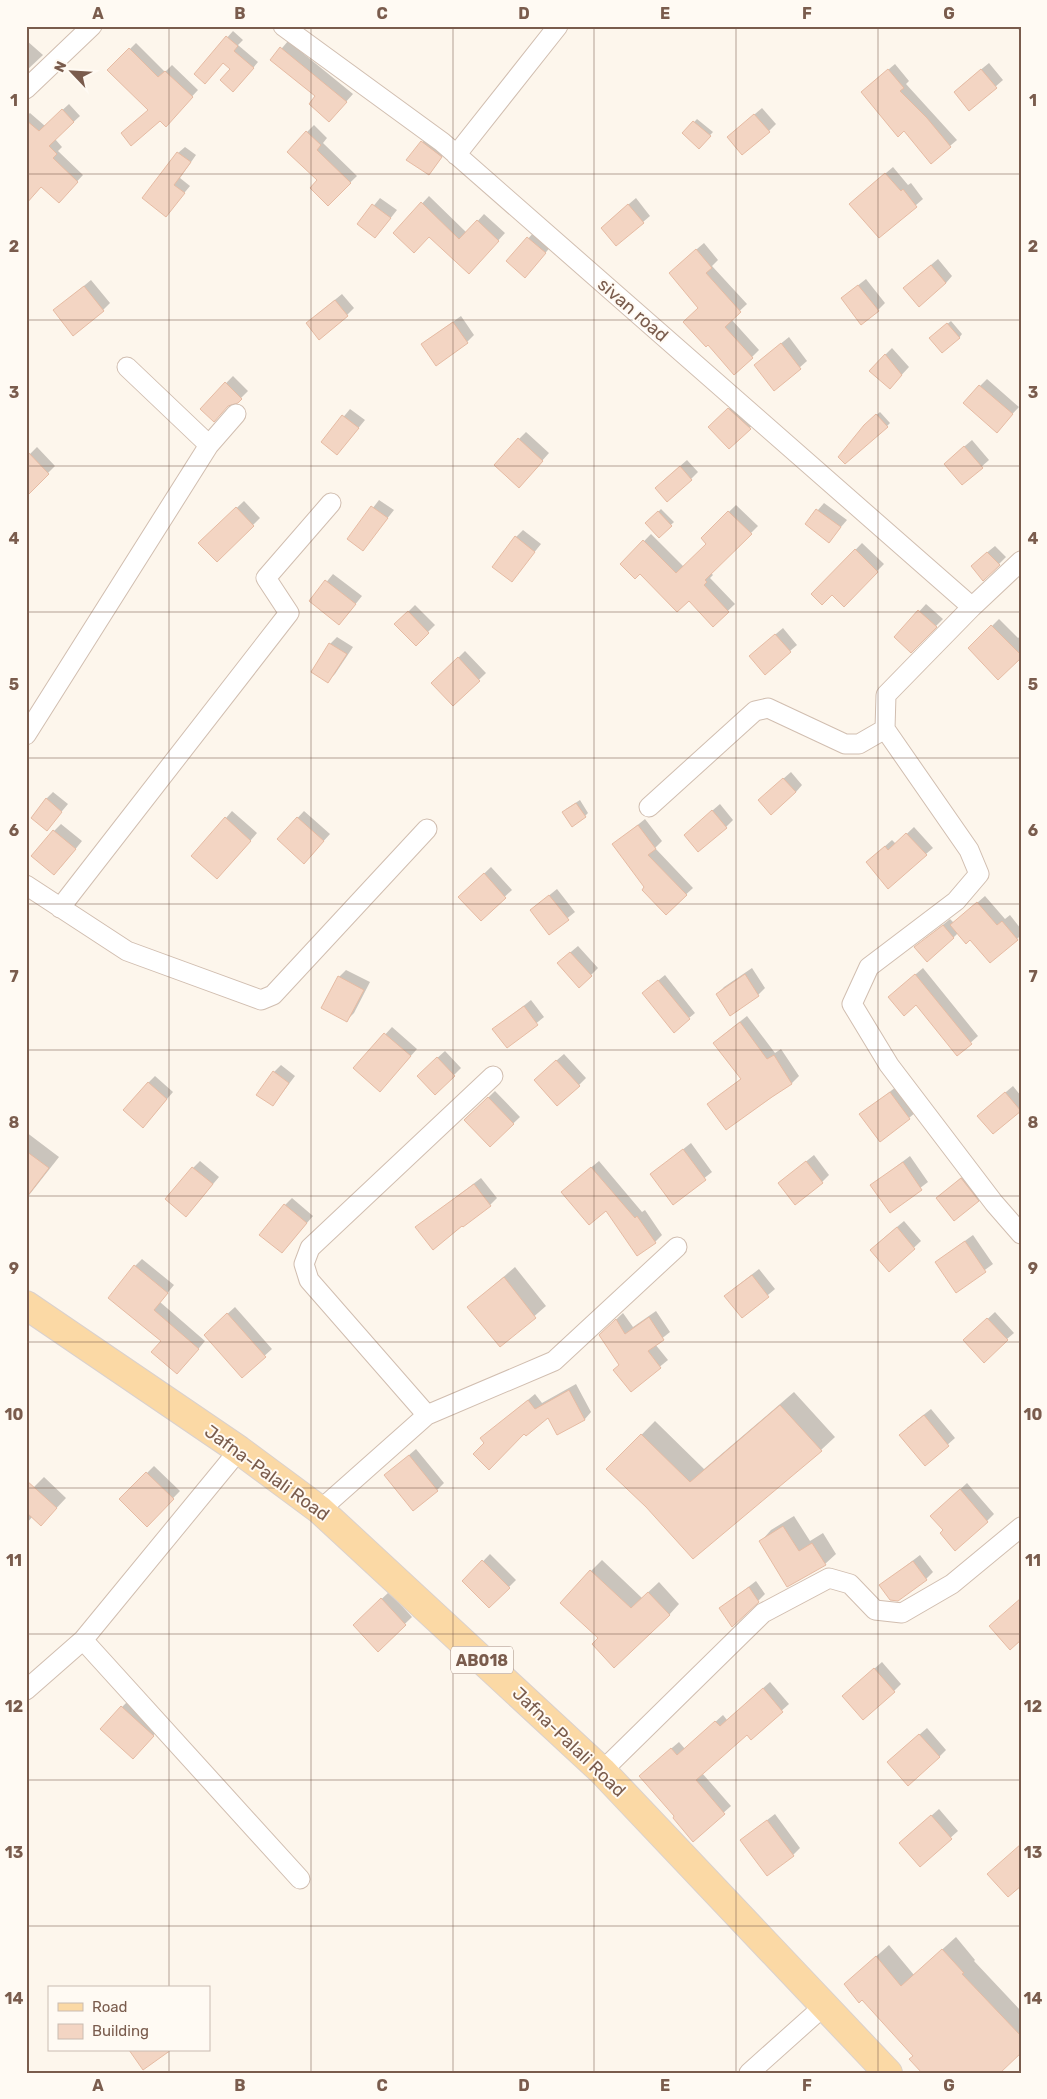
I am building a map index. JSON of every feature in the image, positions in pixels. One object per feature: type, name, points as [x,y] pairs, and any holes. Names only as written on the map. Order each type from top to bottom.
[{"type":"main road","name":"Jafna-Palali Road","points":[[26,1305],[239,1450],[320,1510],[602,1771],[888,2073]]},
{"type":"street","points":[[26,89],[92,26]]},
{"type":"street","name":"sivan road","points":[[282,26],[442,142],[972,607]]},
{"type":"street","points":[[456,155],[558,26]]},
{"type":"street","points":[[127,367],[210,445]]},
{"type":"street","points":[[26,736],[210,445],[236,414]]},
{"type":"street","points":[[60,908],[289,614],[266,578],[331,502]]},
{"type":"street","points":[[1021,561],[972,607],[886,695],[885,729],[970,850],[979,874],[956,901],[868,967],[852,1004],[889,1065],[994,1204],[1021,1234]]},
{"type":"street","points":[[649,807],[755,712],[768,708],[845,744],[859,744],[885,729]]},
{"type":"street","points":[[26,885],[127,951],[261,1000],[273,995],[427,829]]},
{"type":"street","points":[[427,1415],[309,1280],[304,1264],[310,1248],[493,1076]]},
{"type":"street","points":[[320,1510],[427,1415],[554,1361],[677,1247]]},
{"type":"street","points":[[26,1690],[83,1640],[239,1450]]},
{"type":"street","points":[[602,1771],[763,1613],[829,1578],[850,1584],[875,1610],[902,1614],[952,1584],[1021,1527]]},
{"type":"street","points":[[83,1640],[300,1879]]},
{"type":"street","points":[[749,2073],[824,2006]]},
{"type":"building","points":[[226,36],[238,46],[234,51],[254,68],[233,92],[220,80],[230,69],[223,63],[205,84],[194,74]]},
{"type":"building","points":[[280,47],[347,102],[329,122],[309,104],[315,96],[270,60]]},
{"type":"building","points":[[129,48],[158,77],[165,71],[193,97],[166,127],[160,121],[131,146],[121,133],[148,110],[107,70]]},
{"type":"building","points":[[888,69],[904,88],[900,91],[927,118],[951,147],[931,164],[904,131],[898,137],[861,92]]},
{"type":"building","points":[[981,69],[997,88],[969,111],[954,92]]},
{"type":"building","points":[[62,109],[74,122],[49,146],[57,154],[53,158],[78,182],[59,203],[41,187],[26,204],[26,120],[39,131]]},
{"type":"building","points":[[754,114],[770,132],[742,155],[727,137]]},
{"type":"building","points":[[693,121],[711,136],[699,149],[682,133]]},
{"type":"building","points":[[306,131],[321,145],[317,150],[351,183],[328,206],[310,188],[317,180],[287,152]]},
{"type":"building","points":[[421,141],[442,157],[429,175],[406,160]]},
{"type":"building","points":[[177,152],[191,162],[174,185],[185,193],[166,217],[142,198]]},
{"type":"building","points":[[885,173],[901,191],[903,189],[917,207],[879,238],[849,204]]},
{"type":"building","points":[[421,202],[459,239],[477,220],[499,241],[469,274],[429,237],[414,253],[393,233]]},
{"type":"building","points":[[372,204],[391,218],[375,238],[357,224]]},
{"type":"building","points":[[628,204],[644,223],[616,246],[601,228]]},
{"type":"building","points":[[527,237],[546,253],[525,278],[506,261]]},
{"type":"building","points":[[696,249],[712,268],[706,273],[741,312],[725,327],[753,358],[734,375],[708,345],[706,347],[683,322],[698,308],[669,273]]},
{"type":"building","points":[[931,265],[946,283],[919,307],[903,288]]},
{"type":"building","points":[[858,285],[879,311],[861,325],[841,298]]},
{"type":"building","points":[[84,286],[104,311],[73,336],[53,310]]},
{"type":"building","points":[[335,300],[348,316],[319,340],[306,323]]},
{"type":"building","points":[[453,322],[468,343],[436,366],[421,344]]},
{"type":"building","points":[[947,323],[960,338],[942,353],[929,338]]},
{"type":"building","points":[[781,343],[801,369],[774,391],[754,365]]},
{"type":"building","points":[[885,354],[902,375],[890,389],[869,371]]},
{"type":"building","points":[[225,382],[242,399],[238,403],[228,406],[214,422],[200,409]]},
{"type":"building","points":[[979,385],[1013,414],[997,433],[963,403]]},
{"type":"building","points":[[728,408],[751,429],[729,449],[708,427]]},
{"type":"building","points":[[876,414],[888,427],[845,464],[838,457],[864,425]]},
{"type":"building","points":[[342,415],[359,428],[337,455],[321,442]]},
{"type":"building","points":[[518,438],[543,461],[519,488],[494,465]]},
{"type":"building","points":[[964,446],[983,468],[962,485],[944,464]]},
{"type":"building","points":[[26,450],[49,474],[26,497]]},
{"type":"building","points":[[680,466],[692,480],[667,502],[655,488]]},
{"type":"building","points":[[371,506],[388,518],[363,551],[347,539]]},
{"type":"building","points":[[236,507],[254,526],[217,562],[198,543]]},
{"type":"building","points":[[816,509],[841,527],[829,543],[805,524]]},
{"type":"building","points":[[658,511],[672,526],[659,538],[645,523]]},
{"type":"building","points":[[728,511],[752,534],[705,580],[707,582],[704,585],[729,612],[713,627],[689,601],[677,612],[640,574],[635,579],[620,564],[643,540],[676,573],[706,544],[701,538]]},
{"type":"building","points":[[515,536],[535,552],[512,582],[492,567]]},
{"type":"building","points":[[855,549],[878,572],[844,607],[832,595],[822,605],[811,594]]},
{"type":"building","points":[[987,552],[1000,565],[983,581],[971,566]]},
{"type":"building","points":[[325,580],[356,604],[339,625],[309,601]]},
{"type":"building","points":[[918,610],[937,627],[911,653],[894,637]]},
{"type":"building","points":[[408,611],[429,633],[416,646],[394,624]]},
{"type":"building","points":[[991,625],[1021,655],[1021,658],[998,680],[968,648]]},
{"type":"building","points":[[775,634],[791,652],[765,675],[749,656]]},
{"type":"building","points":[[329,643],[347,654],[328,683],[311,672]]},
{"type":"building","points":[[458,657],[480,681],[453,706],[431,683]]},
{"type":"building","points":[[783,778],[796,792],[771,815],[758,800]]},
{"type":"building","points":[[46,798],[62,812],[47,831],[31,818]]},
{"type":"building","points":[[576,803],[586,817],[572,827],[562,812]]},
{"type":"building","points":[[712,810],[727,828],[698,852],[684,835]]},
{"type":"building","points":[[225,817],[251,841],[217,879],[191,856]]},
{"type":"building","points":[[297,817],[324,841],[304,864],[277,839]]},
{"type":"building","points":[[638,825],[656,849],[648,855],[687,895],[666,915],[642,890],[644,887],[612,844]]},
{"type":"building","points":[[53,830],[76,849],[54,875],[31,856]]},
{"type":"building","points":[[906,833],[927,855],[888,889],[866,862],[885,846],[888,850]]},
{"type":"building","points":[[484,873],[506,898],[481,921],[458,897]]},
{"type":"building","points":[[549,895],[569,920],[549,935],[530,910]]},
{"type":"building","points":[[977,902],[997,925],[1002,921],[1018,940],[990,963],[970,940],[966,944],[950,925]]},
{"type":"building","points":[[943,925],[954,938],[927,962],[914,947]]},
{"type":"building","points":[[570,952],[592,976],[579,988],[557,963]]},
{"type":"building","points":[[745,974],[759,996],[730,1016],[716,994]]},
{"type":"building","points":[[915,974],[972,1044],[957,1056],[916,1005],[904,1016],[888,997]]},
{"type":"building","points":[[338,976],[364,990],[347,1022],[321,1008]]},
{"type":"building","points":[[658,980],[690,1019],[674,1033],[642,993]]},
{"type":"building","points":[[524,1006],[538,1025],[507,1048],[492,1029]]},
{"type":"building","points":[[740,1022],[767,1059],[774,1055],[792,1084],[726,1130],[707,1104],[741,1079],[713,1043]]},
{"type":"building","points":[[384,1033],[411,1056],[380,1092],[353,1068]]},
{"type":"building","points":[[437,1057],[455,1076],[435,1095],[417,1076]]},
{"type":"building","points":[[556,1060],[580,1086],[557,1106],[534,1080]]},
{"type":"building","points":[[273,1071],[289,1083],[273,1106],[256,1095]]},
{"type":"building","points":[[148,1082],[167,1099],[143,1128],[123,1110]]},
{"type":"building","points":[[890,1092],[910,1119],[880,1142],[859,1114]]},
{"type":"building","points":[[1005,1092],[1021,1111],[993,1134],[977,1116]]},
{"type":"building","points":[[488,1097],[514,1124],[490,1147],[464,1120]]},
{"type":"building","points":[[683,1149],[706,1180],[673,1205],[650,1174]]},
{"type":"building","points":[[26,1151],[49,1168],[26,1198]]},
{"type":"building","points":[[806,1161],[823,1183],[795,1205],[778,1183]]},
{"type":"building","points":[[903,1162],[922,1190],[890,1213],[870,1185]]},
{"type":"building","points":[[192,1167],[213,1184],[186,1217],[165,1199]]},
{"type":"building","points":[[591,1167],[635,1218],[637,1216],[656,1243],[637,1256],[606,1211],[589,1225],[561,1192]]},
{"type":"building","points":[[961,1178],[979,1201],[954,1221],[936,1198]]},
{"type":"building","points":[[474,1184],[491,1206],[462,1226],[433,1250],[415,1227]]},
{"type":"building","points":[[284,1204],[307,1223],[282,1253],[259,1235]]},
{"type":"building","points":[[897,1227],[915,1249],[889,1272],[870,1250]]},
{"type":"building","points":[[965,1241],[986,1272],[956,1293],[935,1262]]},
{"type":"building","points":[[134,1265],[168,1293],[154,1310],[199,1349],[177,1374],[151,1352],[161,1341],[108,1298]]},
{"type":"building","points":[[752,1275],[769,1297],[742,1318],[724,1296]]},
{"type":"building","points":[[504,1277],[536,1318],[500,1347],[467,1307]]},
{"type":"building","points":[[227,1313],[266,1357],[242,1378],[204,1335]]},
{"type":"building","points":[[649,1317],[664,1340],[648,1351],[661,1368],[631,1392],[613,1370],[619,1365],[599,1335],[616,1319],[625,1334]]},
{"type":"building","points":[[987,1318],[1008,1340],[984,1363],[963,1340]]},
{"type":"building","points":[[569,1390],[585,1420],[557,1435],[548,1418],[526,1436],[524,1434],[489,1470],[473,1454],[484,1443],[480,1438],[528,1400],[535,1409]]},
{"type":"building","points":[[780,1405],[822,1451],[693,1559],[646,1507],[606,1469],[641,1434],[690,1482]]},
{"type":"building","points":[[924,1415],[949,1446],[925,1466],[899,1435]]},
{"type":"building","points":[[409,1455],[438,1491],[413,1511],[384,1475]]},
{"type":"building","points":[[146,1472],[174,1499],[147,1527],[119,1499]]},
{"type":"building","points":[[26,1480],[57,1508],[41,1526],[26,1512]]},
{"type":"building","points":[[960,1489],[988,1522],[955,1551],[940,1533],[943,1530],[930,1516]]},
{"type":"building","points":[[783,1526],[799,1551],[812,1543],[826,1565],[787,1587],[759,1541]]},
{"type":"building","points":[[482,1560],[510,1588],[489,1608],[462,1581]]},
{"type":"building","points":[[913,1561],[927,1580],[898,1601],[890,1600],[879,1585]]},
{"type":"building","points":[[590,1570],[631,1608],[648,1592],[670,1615],[614,1668],[592,1644],[598,1638],[560,1603]]},
{"type":"building","points":[[749,1587],[759,1602],[732,1627],[719,1608]]},
{"type":"building","points":[[381,1598],[406,1625],[378,1652],[353,1625]]},
{"type":"building","points":[[1021,1598],[1021,1640],[1010,1650],[989,1626]]},
{"type":"building","points":[[874,1668],[895,1692],[863,1720],[842,1696]]},
{"type":"building","points":[[763,1688],[783,1712],[751,1740],[747,1735],[696,1780],[725,1814],[693,1842],[673,1818],[674,1816],[639,1776],[671,1748],[677,1755],[715,1721],[720,1726]]},
{"type":"building","points":[[121,1706],[154,1736],[133,1759],[100,1729]]},
{"type":"building","points":[[919,1734],[940,1757],[908,1786],[887,1762]]},
{"type":"building","points":[[931,1815],[952,1839],[920,1867],[899,1843]]},
{"type":"building","points":[[767,1820],[794,1856],[767,1876],[740,1840]]},
{"type":"building","points":[[1021,1844],[1021,1886],[1008,1897],[987,1874]]},
{"type":"building","points":[[942,1949],[964,1973],[962,1974],[1021,2036],[1021,2053],[1000,2073],[922,2073],[909,2059],[913,2056],[862,2000],[859,2003],[844,1984],[876,1956],[901,1986]]},
{"type":"building","points":[[130,2052],[168,2052],[143,2070]]}]
